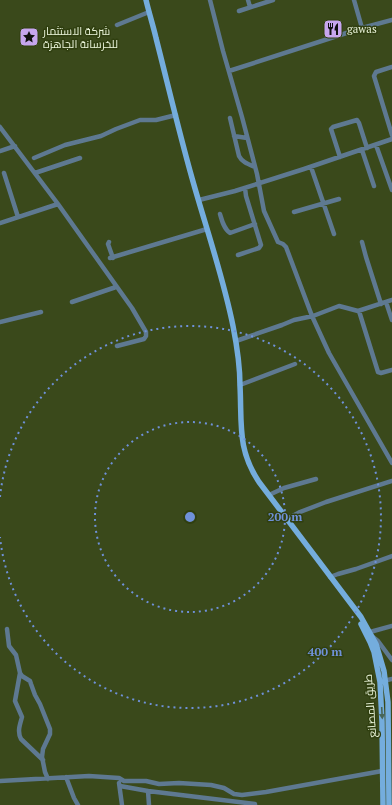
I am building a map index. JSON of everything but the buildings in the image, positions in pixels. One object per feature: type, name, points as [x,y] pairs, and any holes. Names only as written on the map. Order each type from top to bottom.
[{"type":"main road","points":[[146,0],[186,157],[223,284],[236,341],[244,451],[259,482],[361,617],[371,634],[379,654],[383,681]]},
{"type":"main road","name":"طريق المصانع","points":[[354,609],[370,642],[383,681],[388,722],[389,805]]},
{"type":"main road","name":"طريق المصانع","points":[[383,681],[383,805]]},
{"type":"street","points":[[210,0],[255,167],[265,214],[278,242],[286,247],[312,316],[332,359],[392,463]]},
{"type":"street","points":[[248,0],[250,7]]},
{"type":"street","points":[[239,11],[273,0]]},
{"type":"street","points":[[354,0],[362,28]]},
{"type":"street","points":[[117,25],[149,12]]},
{"type":"street","points":[[229,71],[362,28],[392,20]]},
{"type":"street","points":[[392,67],[376,72],[374,76],[392,135]]},
{"type":"street","points":[[34,158],[65,145],[101,136],[140,120],[156,120],[176,115]]},
{"type":"street","points":[[230,118],[241,159],[255,167]]},
{"type":"street","points":[[340,156],[331,129],[332,127],[357,120],[374,186]]},
{"type":"street","points":[[0,126],[132,308],[147,334],[143,339],[117,346]]},
{"type":"street","points":[[234,136],[247,138]]},
{"type":"street","points":[[198,200],[245,188],[392,139]]},
{"type":"street","points":[[376,145],[392,190]]},
{"type":"street","points":[[0,151],[15,146]]},
{"type":"street","points":[[35,173],[80,158]]},
{"type":"street","points":[[311,167],[334,234]]},
{"type":"street","points":[[4,173],[18,217]]},
{"type":"street","points":[[238,255],[261,247],[245,193],[245,188]]},
{"type":"street","points":[[294,212],[339,199]]},
{"type":"street","points":[[0,222],[58,204]]},
{"type":"street","points":[[220,214],[225,228],[230,233],[255,224]]},
{"type":"street","points":[[108,242],[111,258],[207,229]]},
{"type":"street","points":[[362,242],[381,304]]},
{"type":"street","points":[[72,302],[116,287]]},
{"type":"street","points":[[236,341],[294,320],[312,316],[341,306],[359,311],[392,300]]},
{"type":"street","points":[[386,302],[392,320]]},
{"type":"street","points":[[359,311],[378,372],[381,373],[392,370]]},
{"type":"street","points":[[0,322],[41,312]]},
{"type":"street","points":[[240,385],[295,364]]},
{"type":"street","points":[[270,495],[284,488],[316,479]]},
{"type":"street","points":[[287,519],[300,512],[326,502],[392,481]]},
{"type":"street","points":[[330,577],[392,556]]},
{"type":"street","points":[[392,626],[371,634],[392,660]]},
{"type":"street","points":[[7,629],[9,646],[16,655],[20,673],[15,701],[22,717],[18,731],[19,735],[21,739],[42,760]]},
{"type":"street","points":[[20,673],[30,681],[51,732],[43,749],[42,760],[48,779]]},
{"type":"street","points":[[383,681],[392,679]]},
{"type":"street","points":[[0,781],[89,776],[119,778],[124,781],[146,781],[159,784],[179,783],[211,785],[224,788],[234,794],[242,795],[382,771]]},
{"type":"street","points":[[66,777],[78,805]]},
{"type":"street","points":[[119,778],[122,805]]},
{"type":"street","points":[[120,786],[255,805]]},
{"type":"street","points":[[148,791],[149,805]]},
{"type":"place","name":"gawas","points":[[333,29]]},
{"type":"place","name":"شركة الاستثمار للخرسانة الجاهزة","points":[[29,37]]}]
